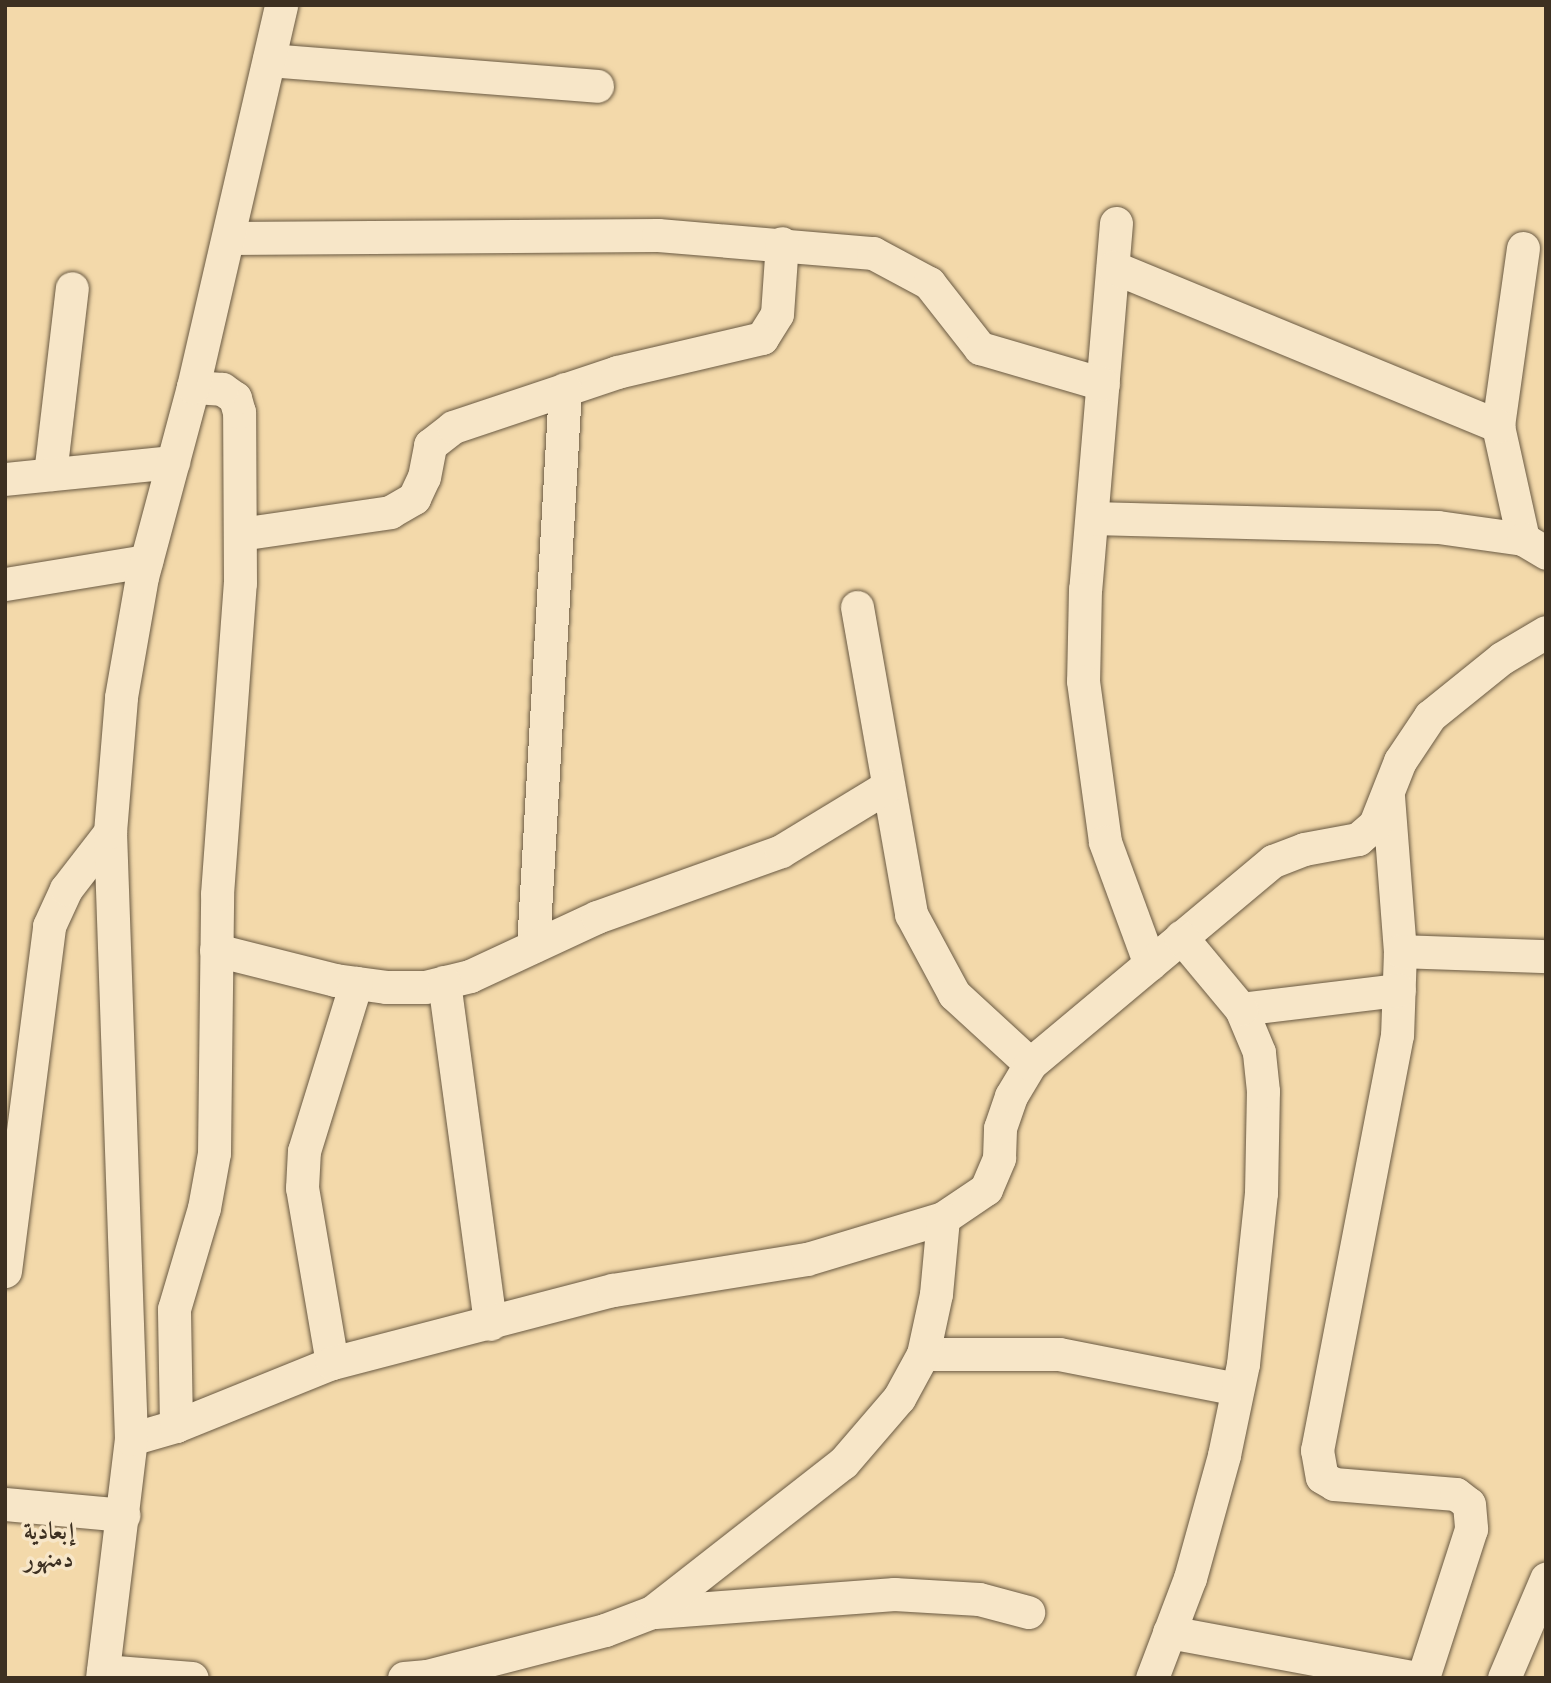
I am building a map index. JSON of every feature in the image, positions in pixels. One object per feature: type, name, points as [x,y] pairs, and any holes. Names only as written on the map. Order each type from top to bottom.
[{"type":"street","points":[[192,1678],[102,1674],[131,1439],[110,832],[121,697],[146,561],[193,387],[281,5]]},
{"type":"street","points":[[269,60],[597,86]]},
{"type":"street","points":[[1116,223],[1092,518],[1083,681],[1105,842],[1150,964]]},
{"type":"street","points":[[229,238],[658,235],[782,243],[873,253],[904,266],[929,284],[980,348],[1103,384]]},
{"type":"street","points":[[240,534],[390,512],[414,498],[424,477],[430,445],[441,434],[617,372],[762,338],[777,314],[782,243]]},
{"type":"street","points":[[1092,518],[1438,527],[1535,546],[1498,426],[1523,248]]},
{"type":"street","points":[[1113,267],[1498,426]]},
{"type":"street","points":[[50,474],[72,288]]},
{"type":"street","points":[[176,1426],[174,1310],[204,1208],[214,1153],[216,950],[240,534],[241,432],[235,398],[222,389],[193,387]]},
{"type":"street","points":[[533,946],[565,389]]},
{"type":"street","points":[[5,479],[173,462]]},
{"type":"street","points":[[5,584],[146,561]]},
{"type":"street","points":[[857,607],[911,914],[934,962],[954,994],[1030,1064]]},
{"type":"street","points":[[131,1439],[176,1426],[332,1363],[490,1324],[612,1290],[807,1259],[943,1219],[986,1189],[999,1158],[1000,1128],[1011,1096],[1030,1064],[1273,861],[1304,849],[1358,839],[1375,824],[1388,790],[1430,716],[1502,659],[1546,632]]},
{"type":"street","points":[[216,950],[356,984],[425,986],[470,976],[597,917],[780,851],[888,786]]},
{"type":"street","points":[[1388,790],[1400,951],[1392,1077],[1317,1450],[1322,1477],[1334,1484],[1456,1494],[1469,1504],[1471,1529],[1423,1678]]},
{"type":"street","points":[[5,1271],[49,926],[66,889],[110,832]]},
{"type":"street","points":[[1152,1678],[1197,1553],[1237,1389],[1261,1193],[1263,1091],[1259,1052],[1241,1009],[1181,937]]},
{"type":"street","points":[[1400,951],[1546,956]]},
{"type":"street","points":[[444,982],[490,1324]]},
{"type":"street","points":[[332,1363],[302,1188],[304,1151],[356,984]]},
{"type":"street","points":[[1241,1009],[1399,990]]},
{"type":"street","points":[[404,1678],[427,1676],[605,1630],[652,1612],[698,1581],[843,1463],[899,1398],[923,1354],[936,1294],[943,1219]]},
{"type":"street","points":[[923,1354],[1059,1354],[1237,1389]]},
{"type":"street","points":[[5,1504],[123,1516]]},
{"type":"street","points":[[1504,1678],[1546,1579]]},
{"type":"street","points":[[652,1612],[894,1594],[979,1599],[1028,1612]]},
{"type":"street","points":[[1169,1632],[1310,1668],[1417,1678]]},
{"type":"district","name":"إبعادية دمنهور","points":[[49,1545]]}]
